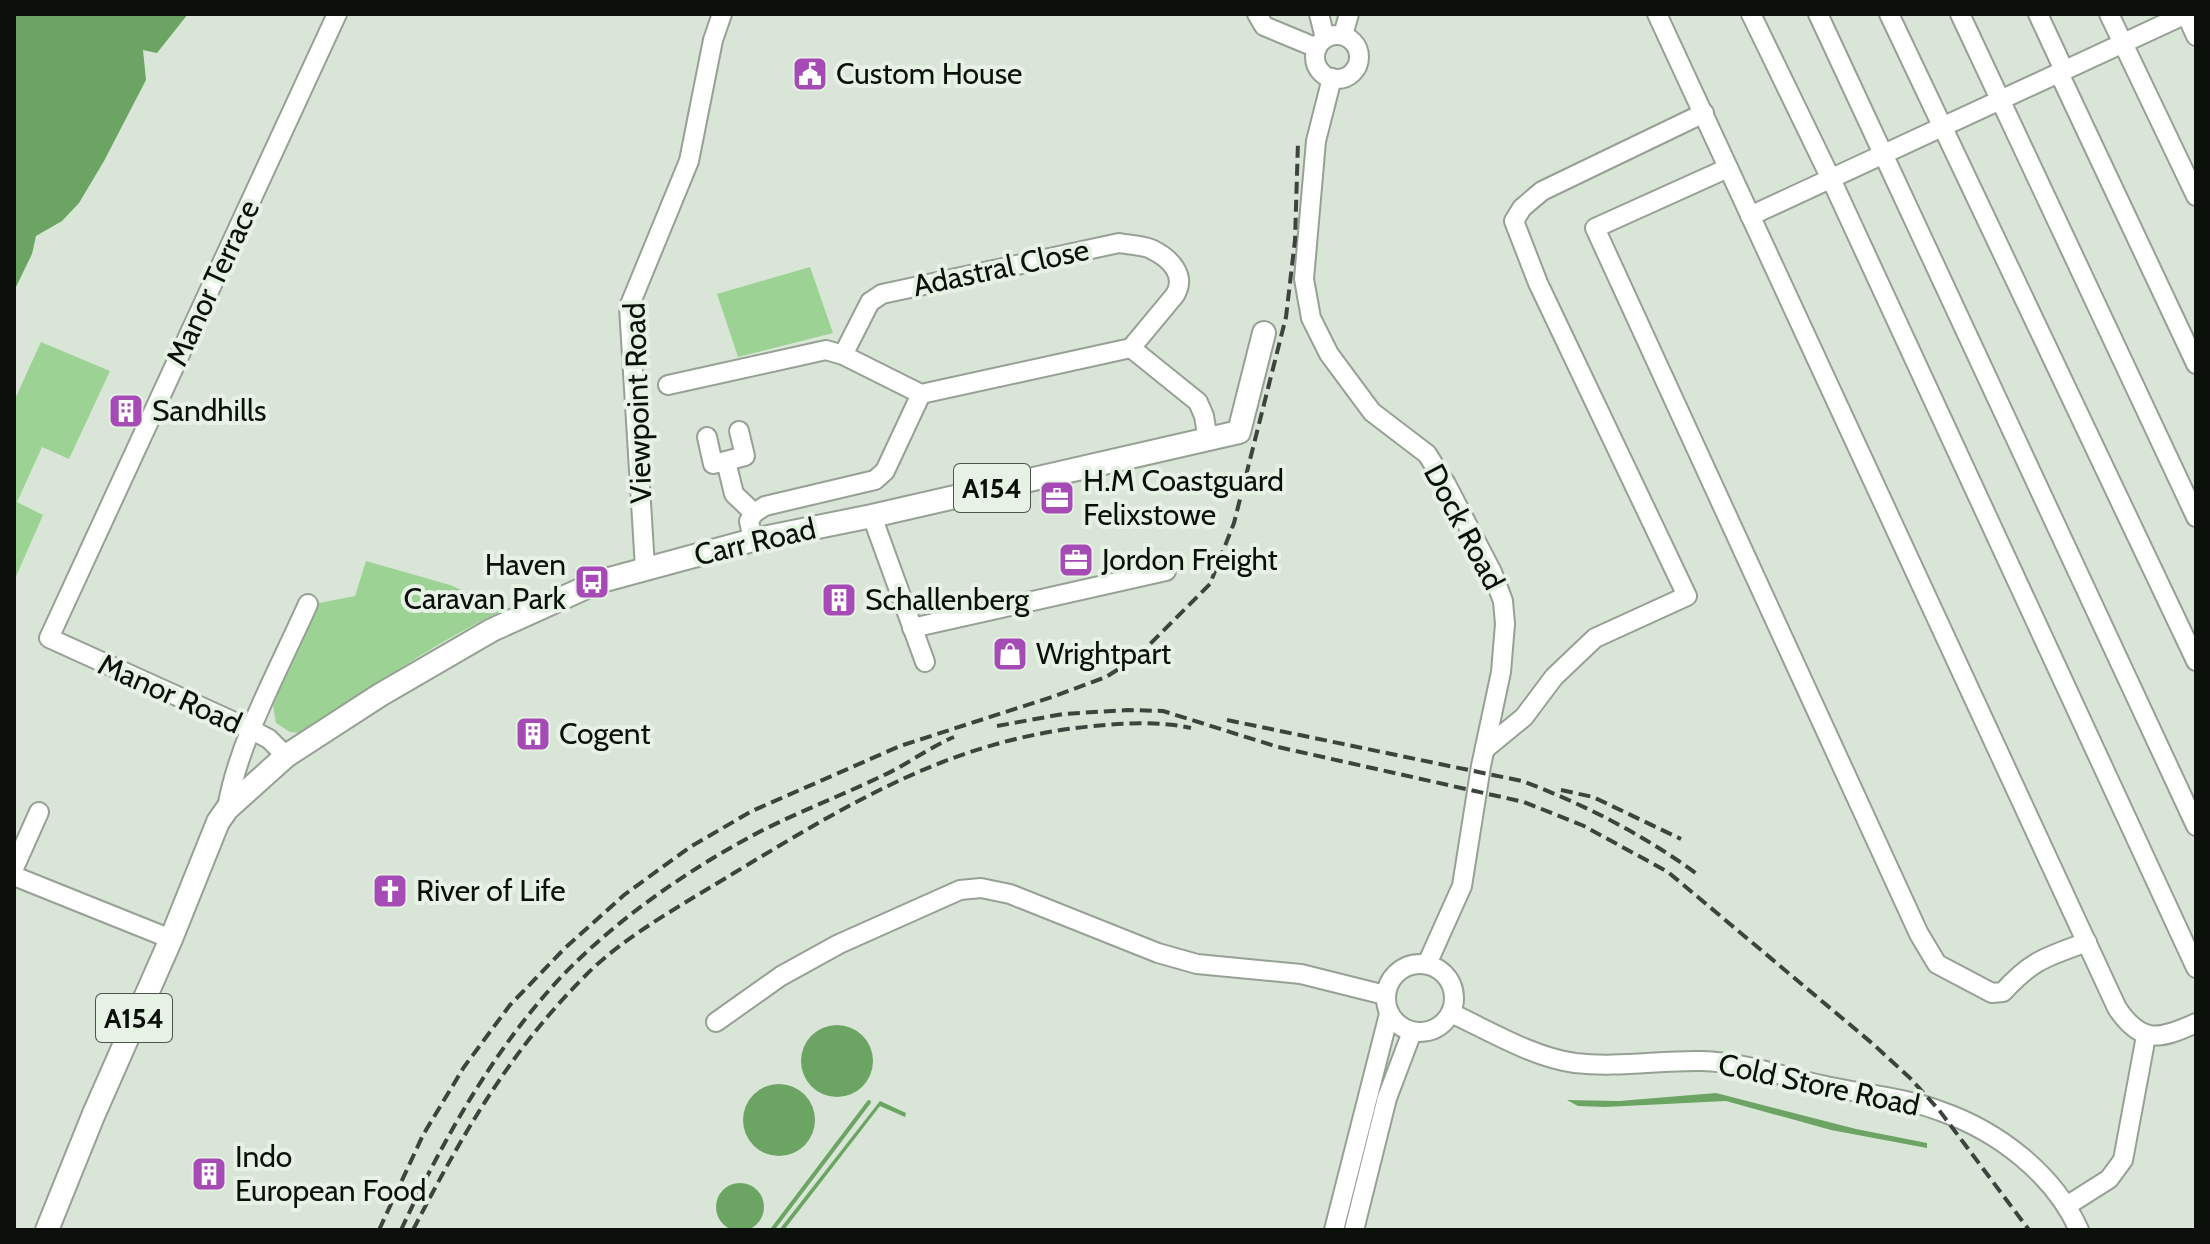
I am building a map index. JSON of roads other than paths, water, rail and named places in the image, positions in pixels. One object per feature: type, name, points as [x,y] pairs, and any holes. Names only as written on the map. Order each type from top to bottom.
[{"type":"main road","name":"Carr Road","points":[[227,809],[286,756],[380,695],[492,630],[598,582],[753,540],[1239,432],[1264,333]]},
{"type":"main road","name":"A154","points":[[47,1230],[124,1042],[171,939],[210,839],[227,809]]},
{"type":"street","name":"Manor Terrace","points":[[49,638],[337,14]]},
{"type":"street","name":"Viewpoint Road","points":[[645,568],[629,307],[689,161],[713,40],[722,14]]},
{"type":"street","points":[[1257,14],[1264,26],[1328,41],[1350,38],[1359,50],[1358,66],[1348,76],[1332,78],[1319,69],[1316,62],[1328,41],[1349,14]]},
{"type":"street","points":[[1319,14],[1328,41]]},
{"type":"street","points":[[1657,14],[2117,1008],[2129,1025],[2146,1036],[2172,1034],[2196,1023]]},
{"type":"street","points":[[1751,14],[1831,179],[2196,968]]},
{"type":"street","points":[[1818,14],[2196,826]]},
{"type":"street","points":[[1889,14],[2196,661]]},
{"type":"street","points":[[1960,14],[2196,517]]},
{"type":"street","points":[[2038,14],[2196,364]]},
{"type":"street","points":[[2109,14],[2196,196]]},
{"type":"street","points":[[1750,216],[2186,14],[2196,36]]},
{"type":"street","name":"Dock Road","points":[[1332,78],[1316,141],[1304,279],[1311,318],[1329,354],[1372,412],[1427,454],[1492,572],[1503,601],[1505,624],[1501,672],[1462,886],[1427,964]]},
{"type":"street","points":[[1485,749],[1524,717],[1554,677],[1595,638],[1687,596],[1538,283],[1514,221],[1522,208],[1542,191],[1704,113]]},
{"type":"street","points":[[1728,168],[1595,228],[1912,920],[1937,964],[1992,993],[2003,992],[2023,969],[2038,960],[2087,942]]},
{"type":"street","name":"Adastral Close","points":[[843,355],[870,302],[882,294],[1119,243],[1151,249],[1181,276],[1181,285],[1175,295],[1131,348]]},
{"type":"street","points":[[668,385],[826,350],[843,355],[921,394],[1131,348],[1198,402],[1208,440]]},
{"type":"street","points":[[753,540],[749,521],[754,513],[765,506],[875,480],[885,471],[921,394]]},
{"type":"street","points":[[707,437],[713,464],[745,456],[739,431]]},
{"type":"street","points":[[726,461],[734,494],[754,513]]},
{"type":"street","points":[[872,516],[925,662]]},
{"type":"street","points":[[912,628],[1166,571]]},
{"type":"street","points":[[227,809],[230,783],[308,604]]},
{"type":"street","name":"Manor Road","points":[[49,638],[252,730],[269,739],[286,756]]},
{"type":"street","points":[[14,868],[39,812]]},
{"type":"street","points":[[14,876],[171,939]]},
{"type":"street","points":[[716,1022],[781,976],[839,944],[960,890],[981,888],[1010,894],[1158,953],[1197,964],[1301,974],[1385,995]]},
{"type":"street","points":[[1334,1230],[1389,1014],[1385,995],[1389,983],[1398,971],[1409,965],[1427,964],[1447,977],[1454,992],[1451,1013],[1434,1030],[1412,1032],[1401,1027],[1389,1014]]},
{"type":"street","name":"Cold Store Road","points":[[1451,1013],[1533,1051],[1572,1063],[1613,1066],[1703,1061],[1738,1065],[1939,1110],[1980,1128],[2016,1152],[2068,1205]]},
{"type":"street","points":[[1354,1230],[1387,1098],[1412,1032]]},
{"type":"street","points":[[2079,1230],[2068,1205],[2109,1179],[2123,1160],[2146,1036]]},
{"type":"waterway","points":[[772,1230],[869,1102]]},
{"type":"railway","points":[[379,1230],[423,1135],[464,1067],[510,1005],[565,948],[624,895],[690,847],[752,811],[900,746],[1106,677],[1136,658],[1210,584],[1234,523],[1286,317],[1295,240],[1298,142]]},
{"type":"railway","points":[[997,726],[1063,714],[1163,711],[1278,747],[1524,802],[1584,826],[1668,872],[1873,1044],[1939,1110],[2029,1230]]},
{"type":"railway","points":[[1227,720],[1522,781],[1613,822],[1697,874]]},
{"type":"railway","points":[[413,1230],[469,1128],[533,1034],[601,961],[656,920],[820,822],[905,778],[949,760],[995,744],[1094,726],[1130,723],[1191,728]]},
{"type":"railway","points":[[401,1230],[434,1162],[492,1064],[538,1003],[583,955],[650,900],[723,852],[780,822],[889,773],[954,737]]},
{"type":"railway","points":[[1561,790],[1593,797],[1681,839]]},
{"type":"place","name":"Custom House","points":[[810,74]]},
{"type":"place","name":"Sandhills","points":[[126,411]]},
{"type":"place","name":"H.M Coastguard Felixstowe","points":[[1057,498]]},
{"type":"place","name":"Jordon Freight","points":[[1076,560]]},
{"type":"place","name":"Haven Caravan Park","points":[[592,582]]},
{"type":"place","name":"Schallenberg","points":[[839,600]]},
{"type":"place","name":"Wrightpart","points":[[1010,654]]},
{"type":"place","name":"Cogent","points":[[533,734]]},
{"type":"place","name":"River of Life","points":[[390,891]]},
{"type":"place","name":"Indo European Food","points":[[209,1174]]}]
